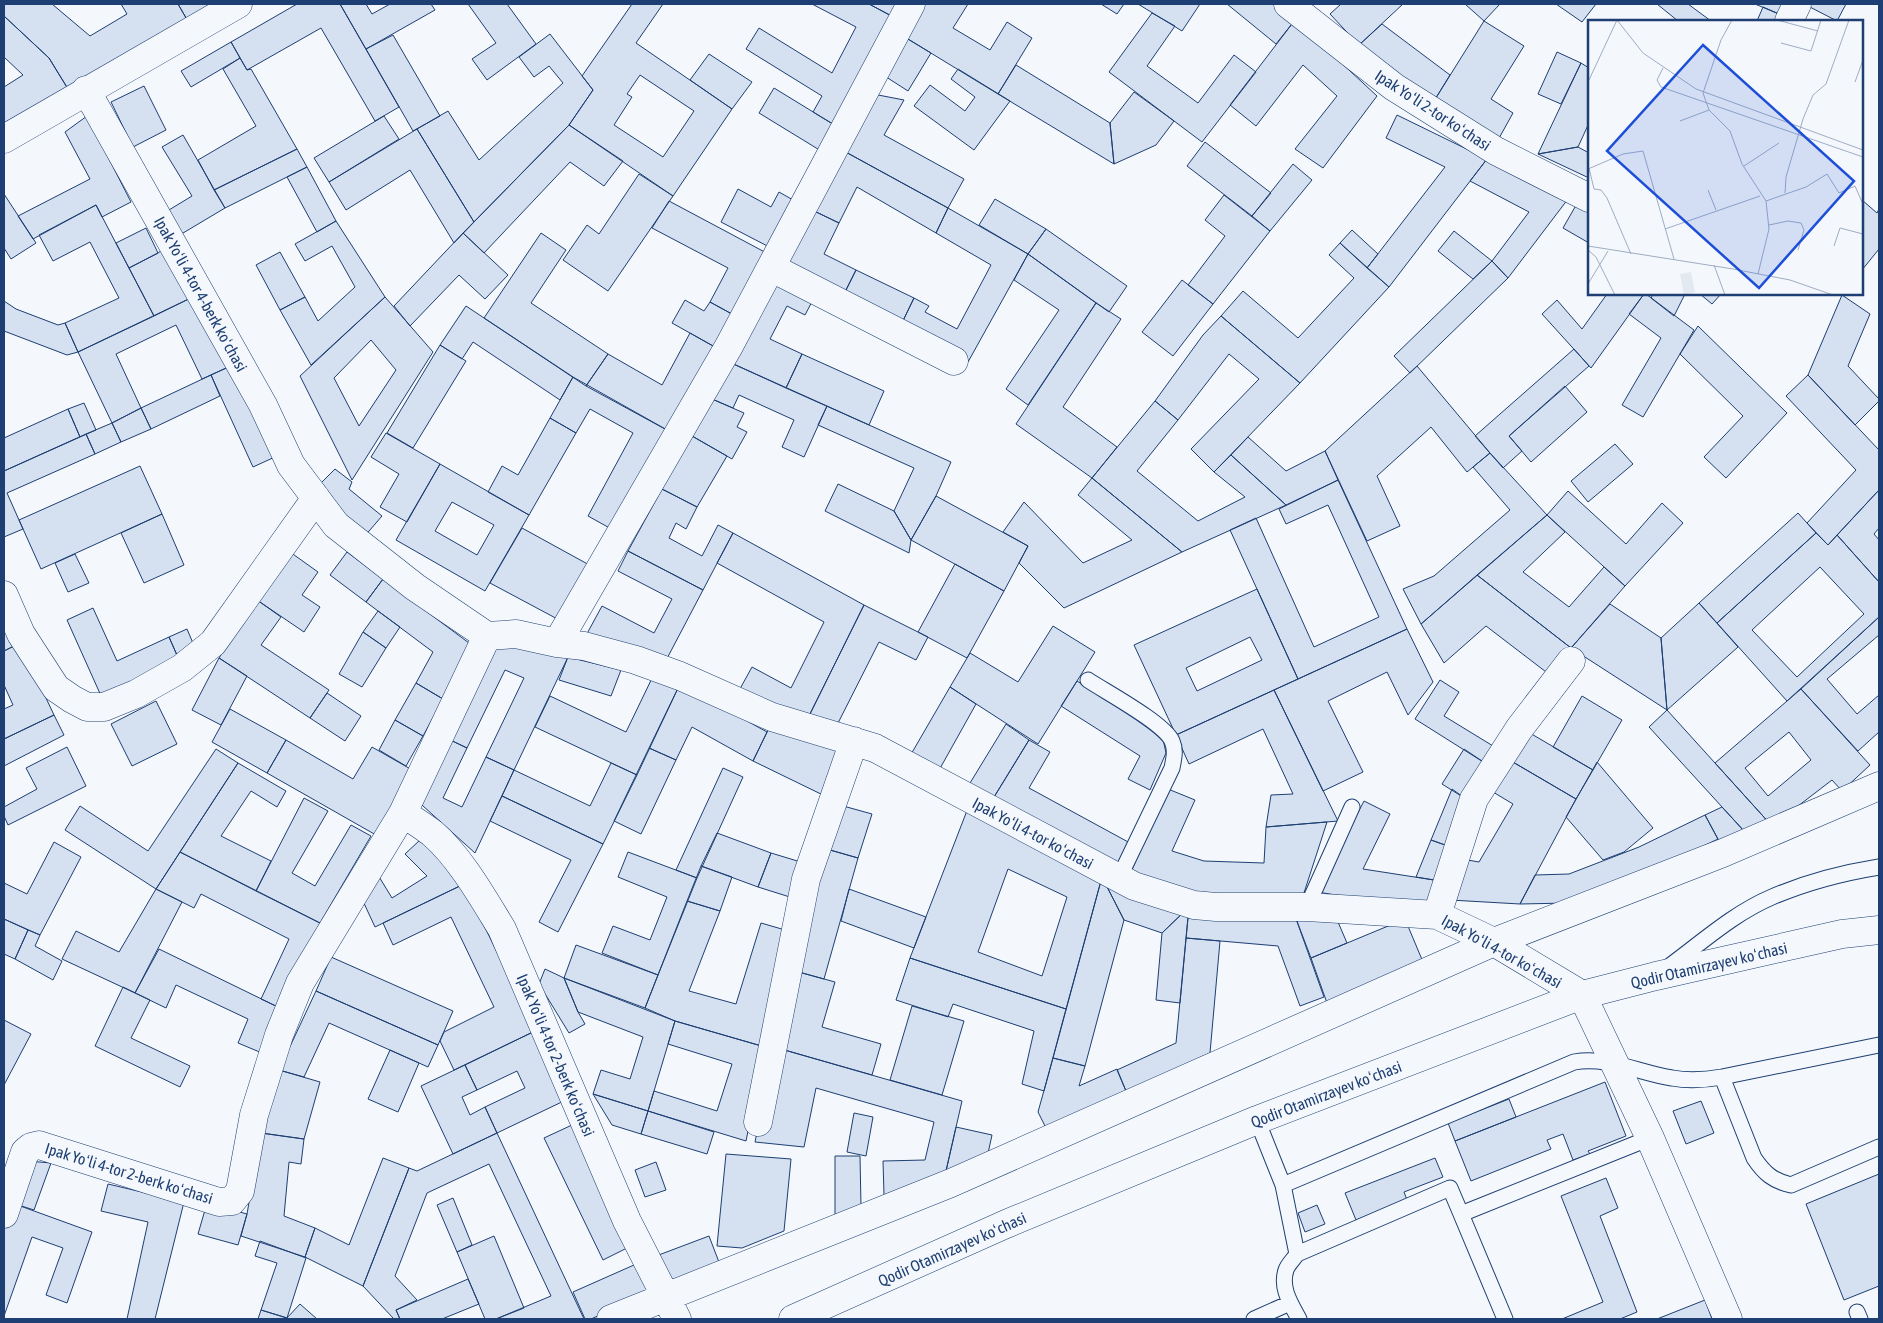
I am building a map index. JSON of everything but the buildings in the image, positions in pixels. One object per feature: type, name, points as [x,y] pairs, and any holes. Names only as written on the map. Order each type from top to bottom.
[{"type":"street","points":[[4,139],[238,4]]},
{"type":"street","points":[[557,643],[729,346],[911,4]]},
{"type":"street","name":"Ipak Yoʻli 2-tor koʻchasi","points":[[1288,4],[1394,87],[1496,151],[1588,197]]},
{"type":"street","points":[[1789,20],[1797,4]]},
{"type":"street","name":"Ipak Yoʻli 4-tor 4-berk koʻchasi","points":[[86,90],[263,405],[291,465],[336,525],[367,551],[487,636]]},
{"type":"street","points":[[772,268],[954,361]]},
{"type":"street","points":[[4,595],[21,634],[56,688],[87,707],[104,707],[136,694],[182,668],[213,643],[316,498]]},
{"type":"street","name":"Ipak Yoʻli 4-tor koʻchasi","points":[[487,636],[516,634],[557,643],[584,646],[636,660],[680,676],[772,717],[875,748],[1142,889],[1194,904],[1216,907],[1307,907],[1437,915],[1494,942],[1582,995]]},
{"type":"street","name":"Ipak Yoʻli 4-tor 2-berk koʻchasi","points":[[4,1214],[25,1152],[31,1147],[39,1145],[219,1202],[232,1201],[237,1197],[247,1157],[254,1115],[279,1035],[300,982],[404,813],[487,636]]},
{"type":"street","points":[[1437,915],[1474,799],[1519,729],[1570,661]]},
{"type":"street","points":[[758,1122],[806,880],[854,741]]},
{"type":"street","points":[[611,1319],[671,1308],[1494,942],[1723,853],[1879,786]]},
{"type":"street","name":"Ipak Yoʻli 4-tor 2-berk koʻchasi","points":[[404,813],[433,834],[456,860],[476,887],[502,929],[627,1221],[671,1308]]},
{"type":"street","name":"Qodir Otamirzayev koʻchasi","points":[[793,1319],[1006,1224],[1257,1120],[1582,995],[1656,976],[1842,934],[1879,930]]},
{"type":"street","points":[[1582,995],[1650,1138],[1728,1319]]},
{"type":"lane","points":[[1088,680],[1159,726],[1172,740],[1175,753],[1172,768],[1119,878]]},
{"type":"lane","points":[[1307,907],[1352,807]]},
{"type":"lane","points":[[1656,976],[1730,920],[1771,897],[1820,878],[1879,867]]},
{"type":"lane","points":[[1283,1185],[1574,1062],[1588,1060],[1614,1064],[1671,1078],[1696,1081],[1879,1045]]},
{"type":"lane","points":[[1722,1077],[1754,1158],[1761,1170],[1770,1178],[1780,1183],[1791,1185],[1879,1147]]},
{"type":"lane","points":[[1257,1120],[1283,1185],[1297,1254]]},
{"type":"lane","points":[[1461,1214],[1650,1138]]},
{"type":"lane","points":[[1299,1319],[1284,1287],[1286,1269],[1297,1254],[1450,1188],[1504,1319]]},
{"type":"lane","points":[[1254,1319],[1290,1303]]}]
